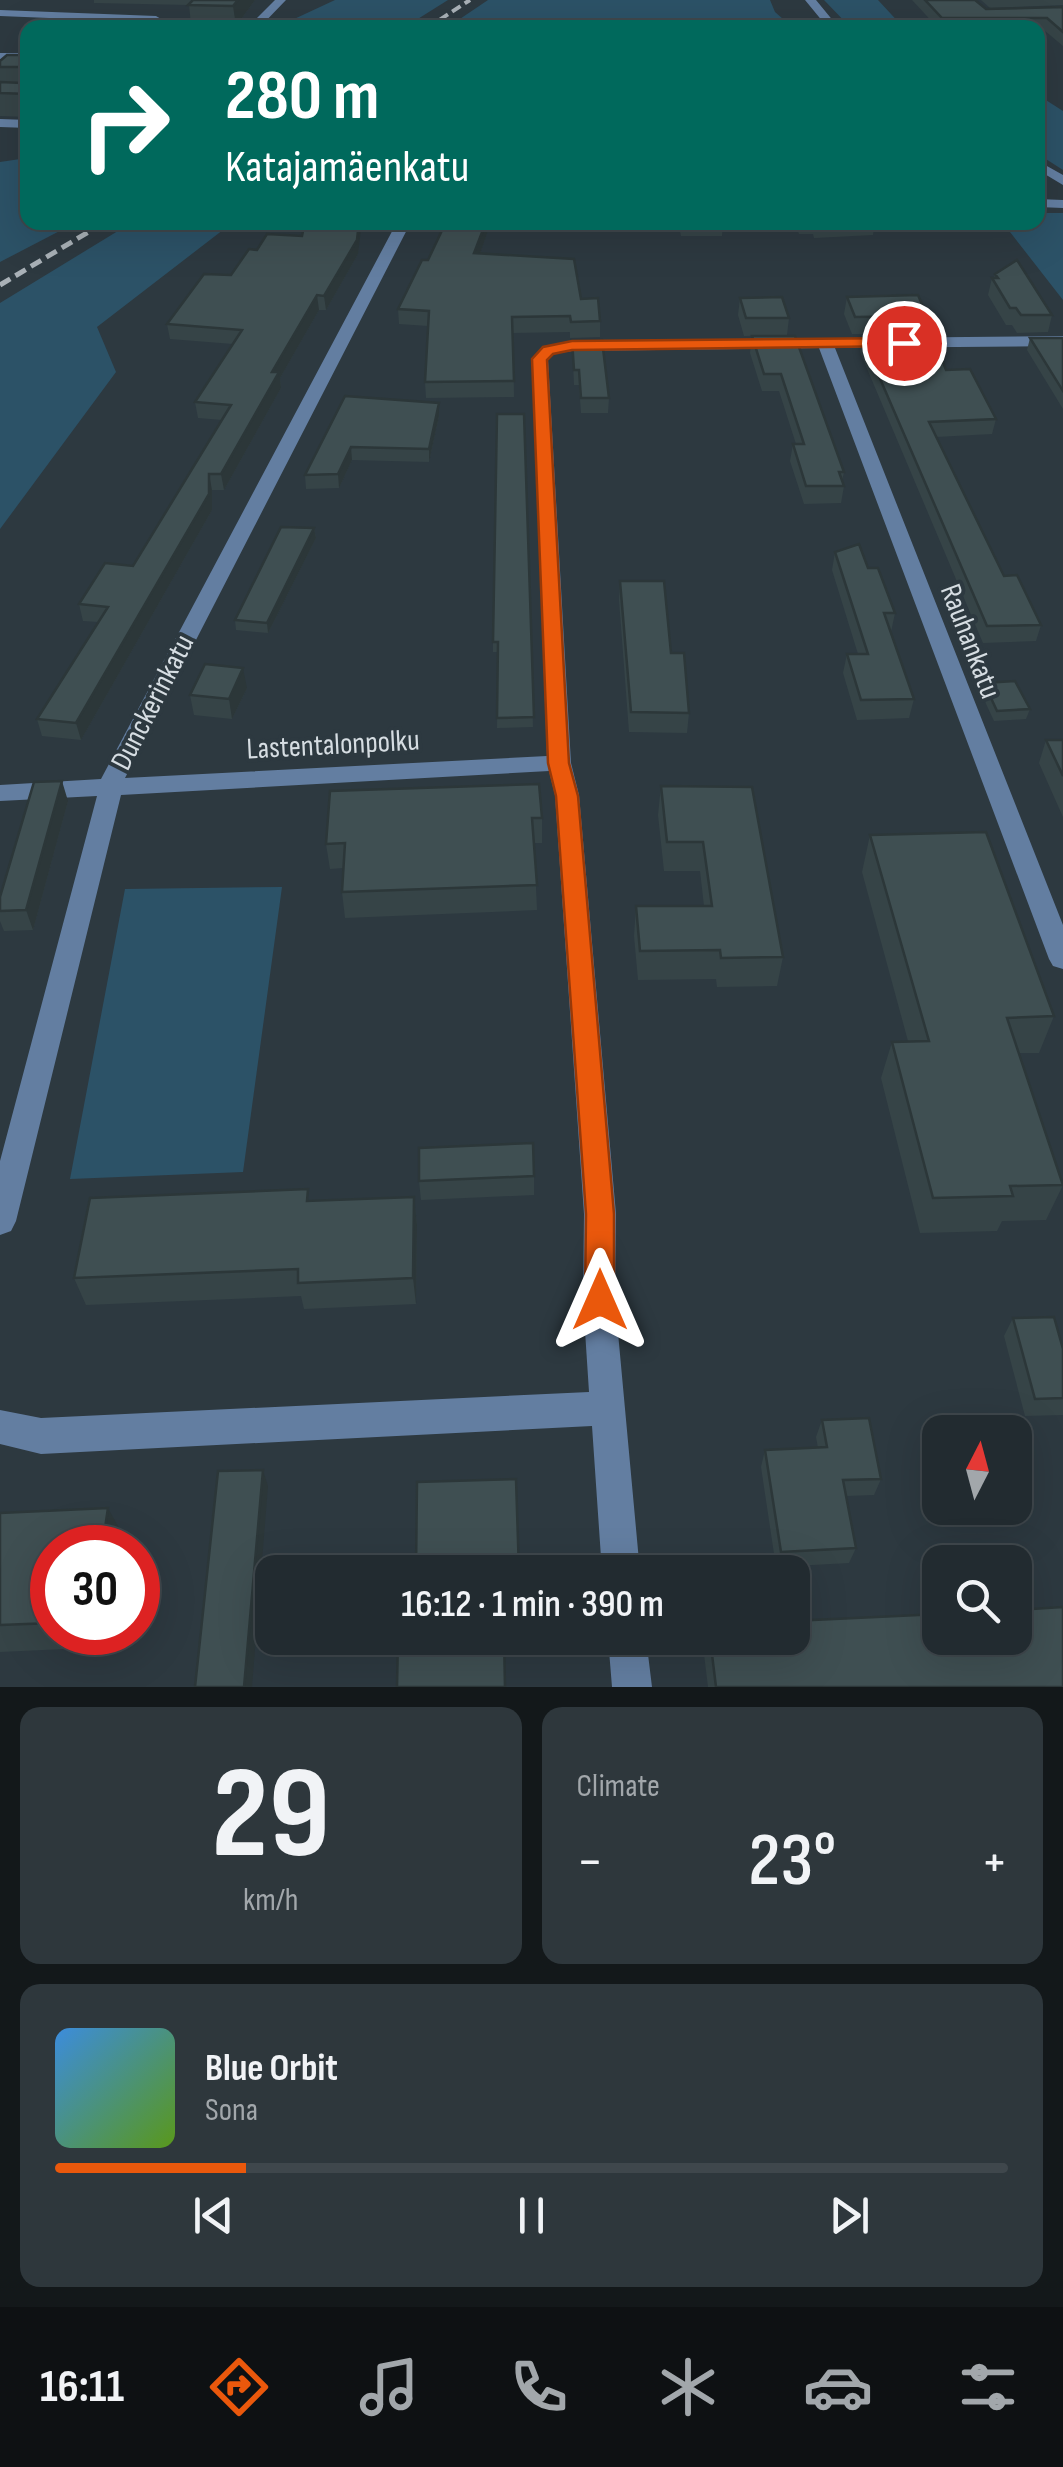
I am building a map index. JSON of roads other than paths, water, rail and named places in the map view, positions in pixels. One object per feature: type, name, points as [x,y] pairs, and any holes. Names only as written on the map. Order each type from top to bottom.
[{"type":"street","points":[[260,20],[281,0]]},
{"type":"street","points":[[810,0],[827,20]]},
{"type":"street","points":[[0,14],[155,20]]},
{"type":"street","name":"Dunckerinkatu","points":[[0,1221],[110,787],[144,715],[400,230]]},
{"type":"street","points":[[620,1555],[600,1300],[600,1214],[567,796],[558,763],[540,359],[548,350],[572,346],[1063,341]]},
{"type":"street","name":"Rauhankatu","points":[[825,344],[1063,959]]},
{"type":"street","name":"Lastentalonpolku","points":[[0,793],[558,763]]},
{"type":"street","points":[[0,1427],[41,1436],[607,1408]]},
{"type":"street","points":[[629,1655],[632,1687]]},
{"type":"railway","points":[[439,20],[470,0]]},
{"type":"railway","points":[[0,285],[92,230]]}]
